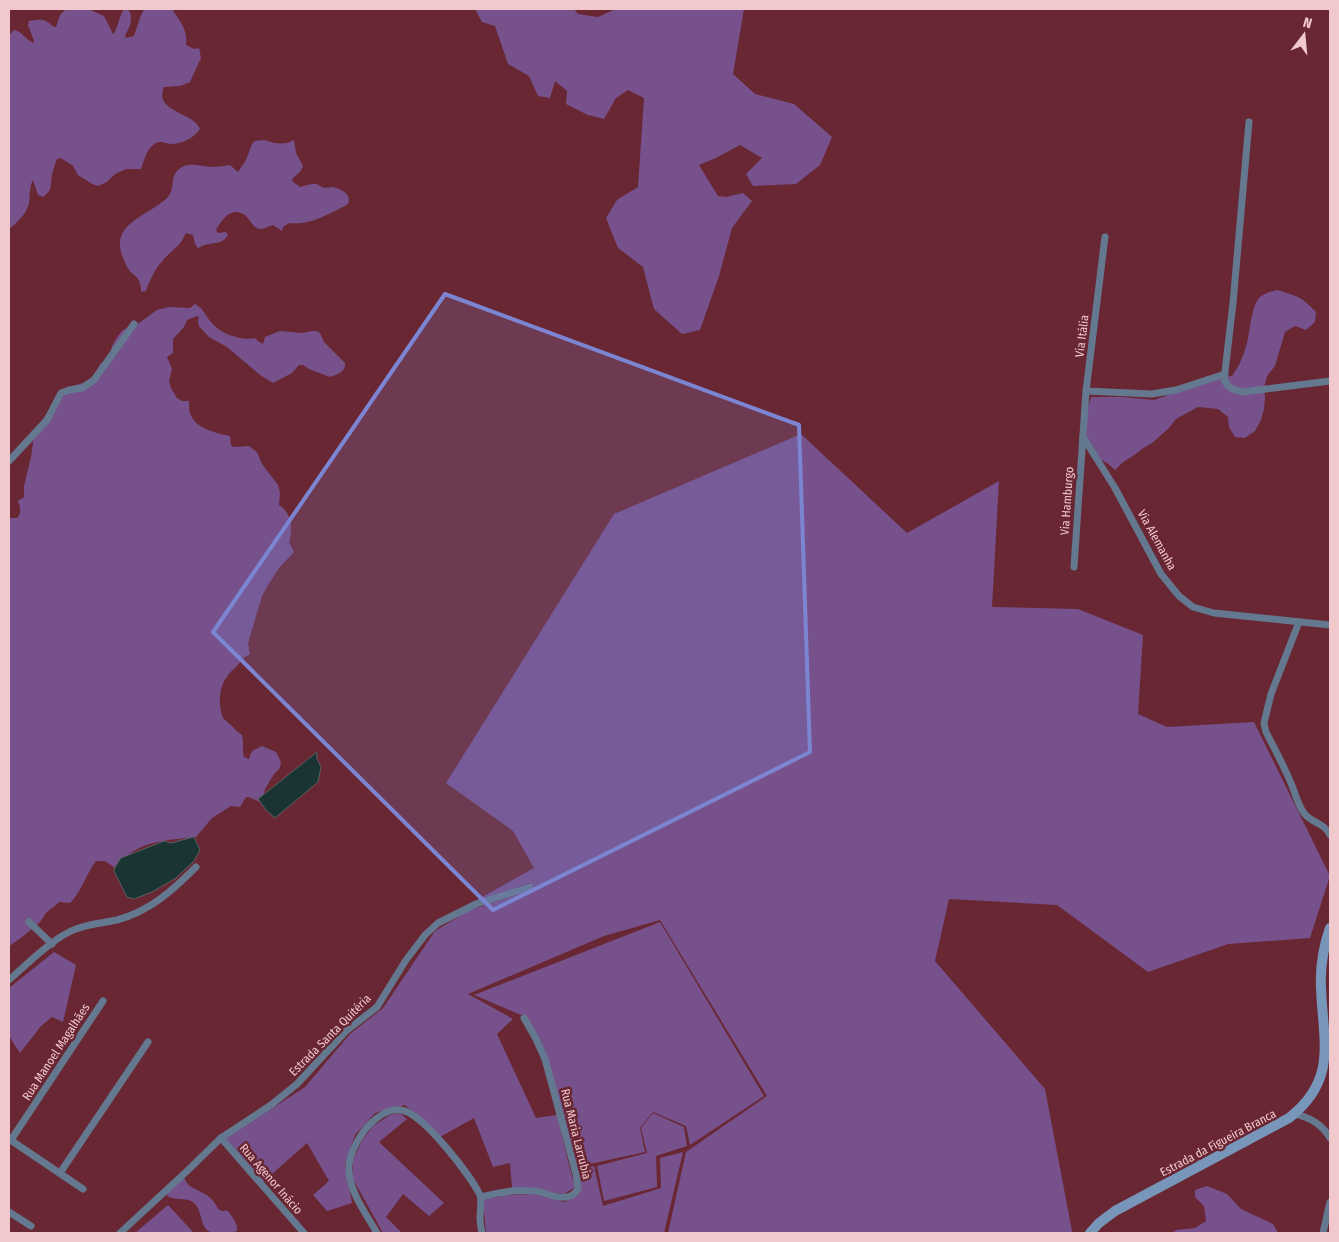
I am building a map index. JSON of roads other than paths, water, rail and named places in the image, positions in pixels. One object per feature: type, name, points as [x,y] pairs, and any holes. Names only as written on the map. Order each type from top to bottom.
[{"type":"main road","name":"Estrada da Figueira Branca","points":[[1090,1233],[1099,1223],[1115,1211],[1269,1130],[1294,1114],[1308,1099],[1315,1088],[1324,1064],[1325,1051],[1321,988],[1322,962],[1330,928]]},
{"type":"street","points":[[1249,122],[1233,303],[1224,380],[1228,387],[1244,392],[1330,381]]},
{"type":"street","name":"Via Itália","points":[[1083,437],[1086,391],[1105,237]]},
{"type":"street","points":[[9,461],[47,420],[61,393],[82,388],[94,380],[134,324]]},
{"type":"street","points":[[1086,391],[1152,394],[1176,390],[1225,374]]},
{"type":"street","name":"Via Hamburgo","points":[[1074,567],[1083,437]]},
{"type":"street","name":"Via Alemanha","points":[[1083,437],[1115,488],[1161,574],[1179,596],[1193,607],[1214,613],[1330,625]]},
{"type":"street","points":[[1299,622],[1271,694],[1264,723],[1266,732],[1290,780],[1300,808],[1305,815],[1322,824],[1330,835]]},
{"type":"street","points":[[9,980],[64,935],[76,929],[119,919],[144,910],[173,890],[196,868]]},
{"type":"street","name":"Estrada Santa Quitéria","points":[[120,1233],[221,1138],[297,1084],[346,1031],[377,1007],[406,960],[425,935],[438,923],[476,904],[530,888]]},
{"type":"street","points":[[29,922],[52,944]]},
{"type":"street","name":"Rua Manoel Magalhães","points":[[10,1140],[103,1001]]},
{"type":"street","name":"Rua Maria Larrubia","points":[[481,1197],[516,1190],[538,1192],[563,1198],[572,1196],[578,1188],[576,1174],[545,1059],[524,1018]]},
{"type":"street","points":[[60,1173],[148,1042]]},
{"type":"street","points":[[377,1233],[356,1195],[348,1171],[349,1162],[354,1148],[366,1128],[382,1114],[394,1110],[408,1112],[426,1126],[458,1160],[481,1197],[480,1219],[482,1233]]},
{"type":"street","points":[[1294,1114],[1309,1118],[1318,1124],[1330,1138]]},
{"type":"street","name":"Rua Agenor Inácio","points":[[221,1138],[304,1233]]},
{"type":"street","points":[[10,1140],[84,1189]]},
{"type":"street","points":[[1322,1233],[1330,1202]]},
{"type":"street","points":[[9,1212],[31,1226]]},
{"type":"water","points":[[317,752],[317,759],[321,767],[318,782],[275,818],[258,799]]},
{"type":"water","points":[[194,837],[200,850],[194,861],[176,878],[152,892],[134,899],[127,897],[114,871],[121,858],[164,841],[171,843]]}]
